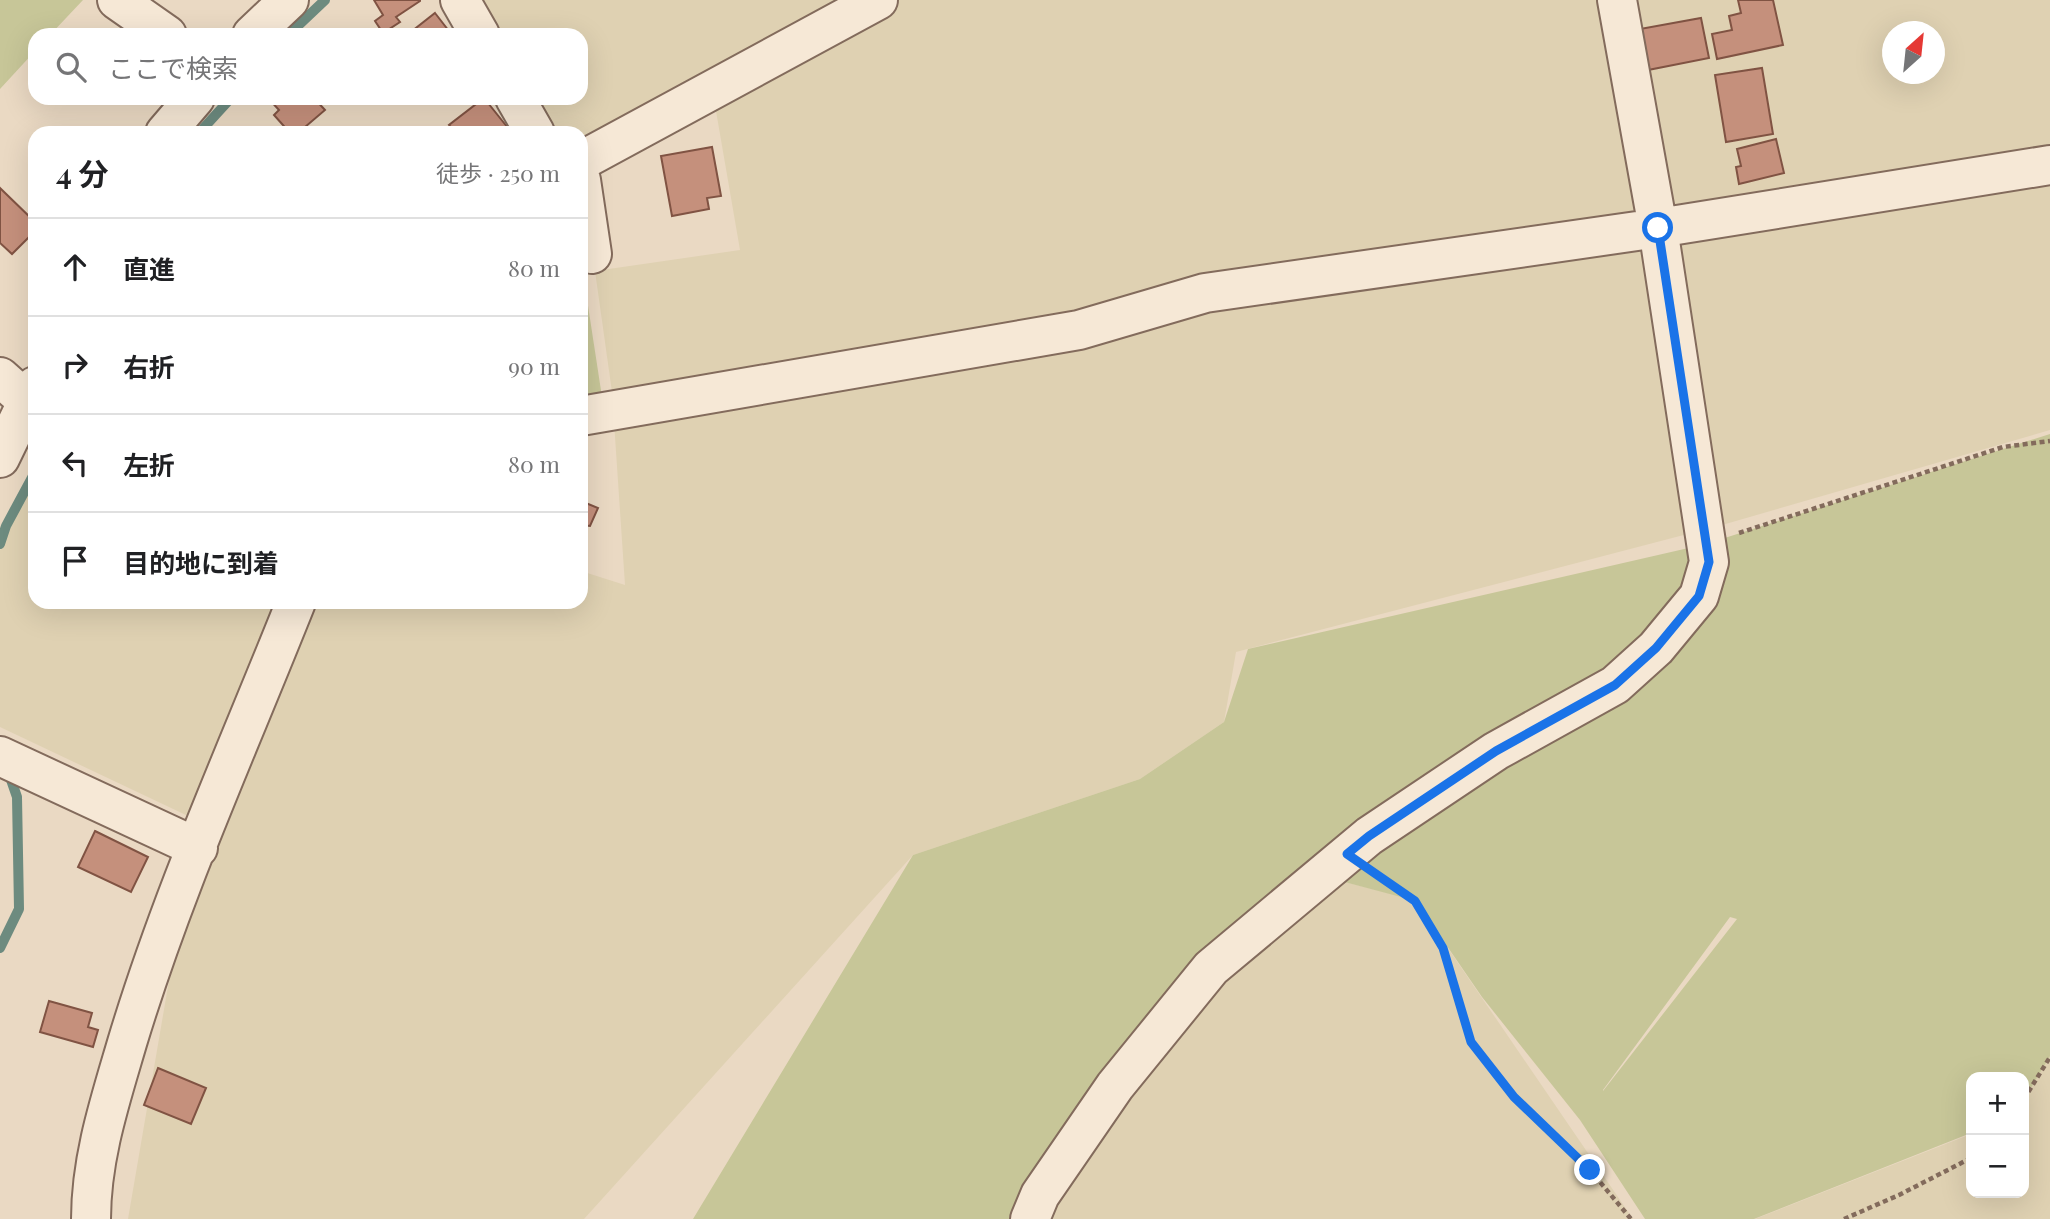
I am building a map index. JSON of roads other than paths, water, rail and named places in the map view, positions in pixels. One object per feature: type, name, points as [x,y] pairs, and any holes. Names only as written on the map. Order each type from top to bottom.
[{"type":"street","points":[[117,0],[157,28]]},
{"type":"street","points":[[259,28],[289,0]]},
{"type":"street","points":[[460,0],[476,28]]},
{"type":"street","points":[[588,157],[878,0]]},
{"type":"street","points":[[1030,1219],[1040,1195],[1115,1086],[1211,968],[1369,836],[1496,751],[1615,685],[1656,648],[1699,596],[1709,562],[1658,228],[1617,0]]},
{"type":"street","points":[[171,126],[189,105]]},
{"type":"street","points":[[519,105],[531,126]]},
{"type":"street","points":[[588,415],[1079,330],[1205,293],[1658,228],[2050,165]]},
{"type":"street","points":[[588,227],[592,254]]},
{"type":"street","points":[[0,458],[21,388]]},
{"type":"street","points":[[91,1219],[91,1194],[101,1128],[146,981],[293,609]]},
{"type":"street","points":[[0,756],[198,848]]},
{"type":"waterway","points":[[295,28],[325,0]]},
{"type":"waterway","points":[[205,126],[225,105]]},
{"type":"waterway","points":[[0,544],[6,526],[28,485]]},
{"type":"waterway","points":[[0,948],[19,909],[17,797],[8,771]]}]
